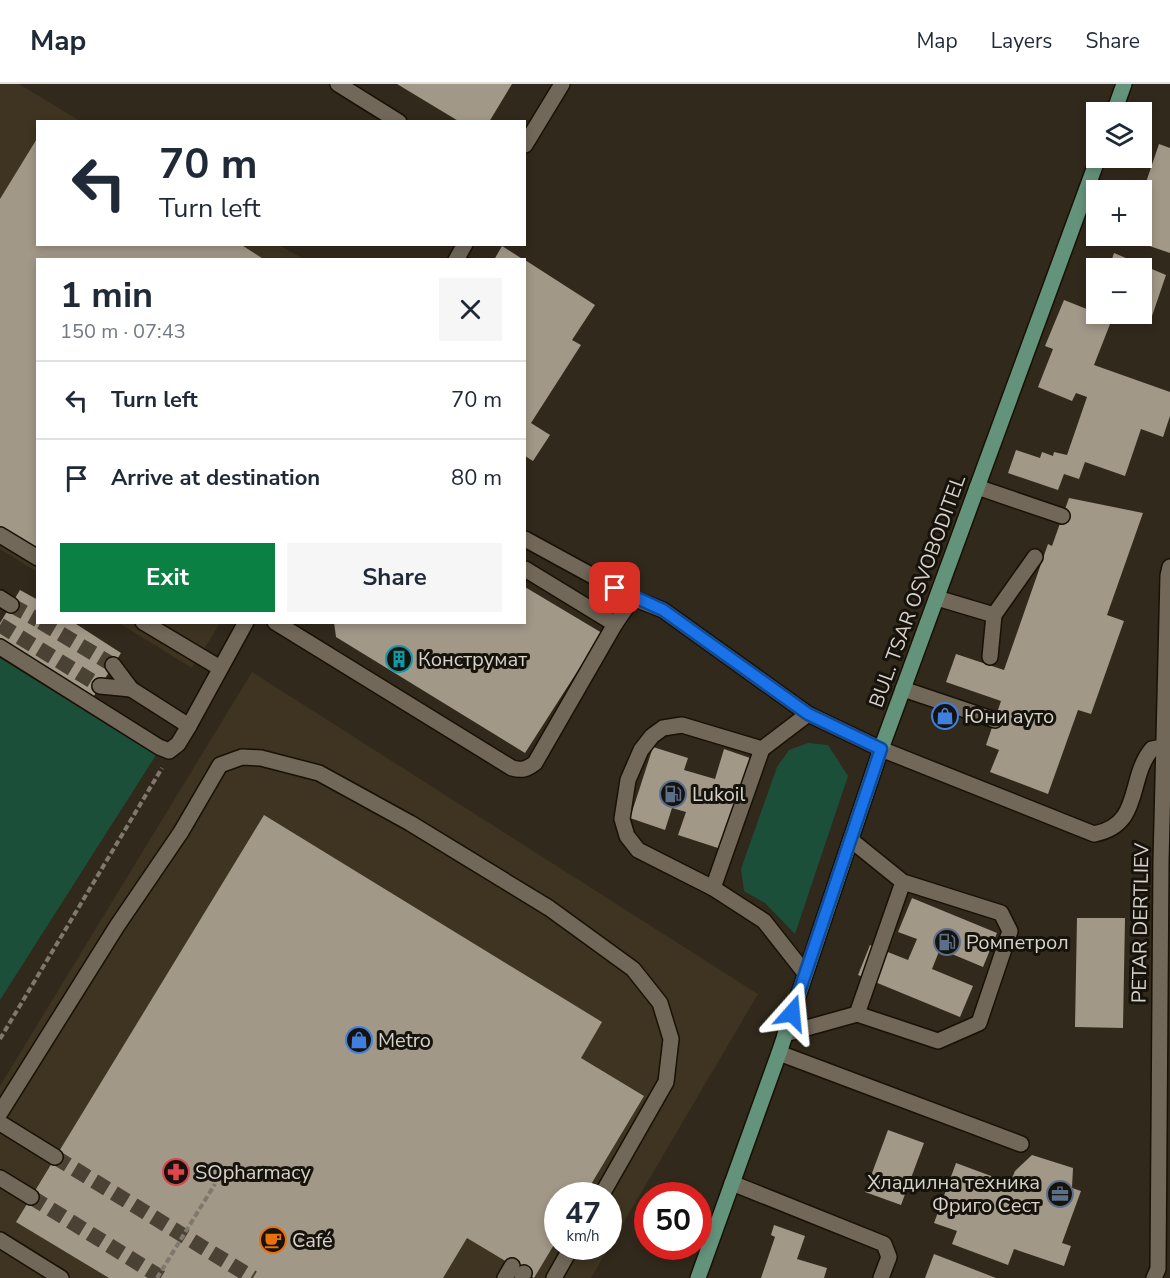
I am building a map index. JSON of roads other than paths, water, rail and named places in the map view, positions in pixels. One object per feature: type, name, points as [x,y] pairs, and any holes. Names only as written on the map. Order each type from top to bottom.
[{"type":"main road","points":[[1118,102],[1124,84]]},
{"type":"main road","name":"BUL. TSAR OSVOBODITEL","points":[[698,1278],[779,1053],[881,749],[1094,168]]},
{"type":"street","points":[[338,84],[396,120]]},
{"type":"street","points":[[526,143],[562,84]]},
{"type":"street","points":[[977,487],[1062,516]]},
{"type":"street","points":[[0,535],[36,557]]},
{"type":"street","points":[[526,540],[633,598],[663,610],[808,714],[881,749],[1094,834],[1109,831],[1120,822],[1134,798],[1145,757],[1152,749],[1163,747]]},
{"type":"street","points":[[990,657],[994,615],[1035,557]]},
{"type":"street","name":"PETAR DERTLIEV","points":[[1161,1269],[1166,862],[1163,747],[1170,567]]},
{"type":"street","points":[[526,570],[615,624]]},
{"type":"street","points":[[286,625],[512,768],[520,770],[527,769],[535,763],[615,624],[633,598]]},
{"type":"street","points":[[937,598],[994,615]]},
{"type":"street","points":[[146,624],[220,668]]},
{"type":"street","points":[[0,647],[159,747],[169,751],[178,744],[189,726],[245,624]]},
{"type":"street","points":[[113,665],[130,689],[189,726]]},
{"type":"street","points":[[100,686],[130,689]]},
{"type":"street","points":[[903,689],[995,720]]},
{"type":"street","points":[[713,888],[762,749],[808,714]]},
{"type":"street","points":[[762,749],[682,725],[663,728],[652,736],[640,750],[628,780],[622,819],[627,836],[638,850],[713,888],[764,921],[805,973]]},
{"type":"street","points":[[0,1113],[117,926],[181,832],[220,765],[242,757],[261,758],[319,773],[410,822],[549,908],[633,969],[660,1004],[670,1038],[666,1082],[609,1182]]},
{"type":"street","points":[[785,1034],[857,1014],[938,1041],[979,1023],[1010,930],[1001,914],[903,882],[851,840]]},
{"type":"street","points":[[857,1014],[903,882]]},
{"type":"street","points":[[779,1053],[1022,1144]]},
{"type":"street","points":[[0,1123],[56,1157]]},
{"type":"street","points":[[0,1178],[31,1197]]},
{"type":"street","points":[[732,1184],[884,1244],[889,1257],[880,1278]]},
{"type":"street","points":[[0,1240],[61,1278]]},
{"type":"street","points":[[554,1278],[564,1260]]},
{"type":"tunnel","points":[[11,605],[36,619]]},
{"type":"tunnel","points":[[44,624],[113,665]]},
{"type":"tunnel","points":[[0,625],[100,686]]},
{"type":"tunnel","points":[[55,1157],[253,1278]]},
{"type":"tunnel","points":[[31,1197],[162,1278]]},
{"type":"place","name":"Конструмат","points":[[399,659]]},
{"type":"place","name":"Юни ауто","points":[[945,716]]},
{"type":"place","name":"Lukoil","points":[[673,794]]},
{"type":"place","name":"Ромпетрол","points":[[947,942]]},
{"type":"place","name":"Metro","points":[[359,1040]]},
{"type":"place","name":"SOpharmacy","points":[[176,1172]]},
{"type":"place","name":"Хладилна техника Фриго Сест","points":[[1060,1194]]},
{"type":"place","name":"Café","points":[[273,1240]]}]
